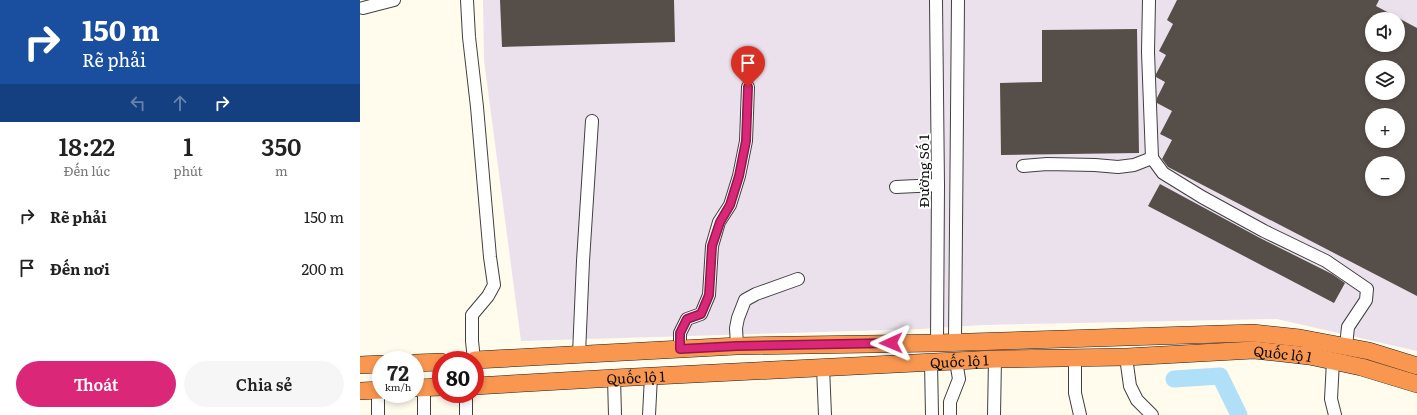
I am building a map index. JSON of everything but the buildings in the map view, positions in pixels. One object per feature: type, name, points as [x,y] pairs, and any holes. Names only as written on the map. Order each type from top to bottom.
[{"type":"highway","name":"Quốc lộ 1","points":[[484,359],[737,346],[937,343],[1253,333],[1300,338],[1346,346],[1369,351],[1417,366]]},
{"type":"highway","points":[[955,342],[956,361]]},
{"type":"highway","points":[[934,362],[937,343]]},
{"type":"highway","name":"Quốc lộ 1","points":[[484,385],[995,359],[1126,357],[1254,350],[1309,356],[1333,361],[1361,367],[1417,384]]},
{"type":"highway","points":[[360,365],[372,364]]},
{"type":"highway","points":[[360,391],[372,390]]},
{"type":"street","points":[[364,8],[394,0]]},
{"type":"street","points":[[467,0],[469,37],[494,285],[488,296],[472,315],[473,351]]},
{"type":"street","name":"Đường Số 1","points":[[936,0],[938,185],[937,343]]},
{"type":"street","points":[[955,342],[958,0]]},
{"type":"street","points":[[1149,0],[1148,52],[1152,158],[1163,173],[1195,193],[1264,231],[1326,261],[1367,288],[1366,300],[1348,327],[1346,346]]},
{"type":"street","points":[[680,349],[680,333],[687,319],[701,314],[709,295],[712,246],[720,222],[730,205],[739,176],[746,141],[748,87]]},
{"type":"street","points":[[579,354],[592,121]]},
{"type":"street","points":[[1023,166],[1047,164],[1118,167],[1134,166],[1152,158]]},
{"type":"street","points":[[896,187],[938,185]]},
{"type":"street","points":[[737,346],[736,328],[745,300],[756,294],[798,279]]},
{"type":"street","points":[[1126,357],[1130,386],[1136,400],[1152,415]]},
{"type":"street","points":[[1075,358],[1075,393],[1080,415]]},
{"type":"street","points":[[994,415],[995,359]]},
{"type":"street","points":[[950,415],[950,402],[959,379],[956,361]]},
{"type":"street","points":[[1333,361],[1331,400],[1335,415]]},
{"type":"street","points":[[932,415],[934,362]]},
{"type":"street","points":[[823,367],[825,415]]},
{"type":"street","points":[[649,415],[651,376]]},
{"type":"street","points":[[614,378],[615,415]]},
{"type":"street","points":[[424,415],[427,388]]},
{"type":"street","points":[[378,415],[379,403]]},
{"type":"street","points":[[466,403],[466,415]]},
{"type":"shaded area","points":[[483,0],[1417,0],[1417,351],[1277,319],[983,325],[920,329],[521,341],[484,60]]},
{"type":"waterway","points":[[1174,379],[1220,376],[1239,415]]},
{"type":"route","points":[[748,87],[746,141],[739,176],[730,205],[720,222],[712,246],[709,295],[701,314],[687,319],[680,333],[680,349],[737,346],[891,343]]}]
